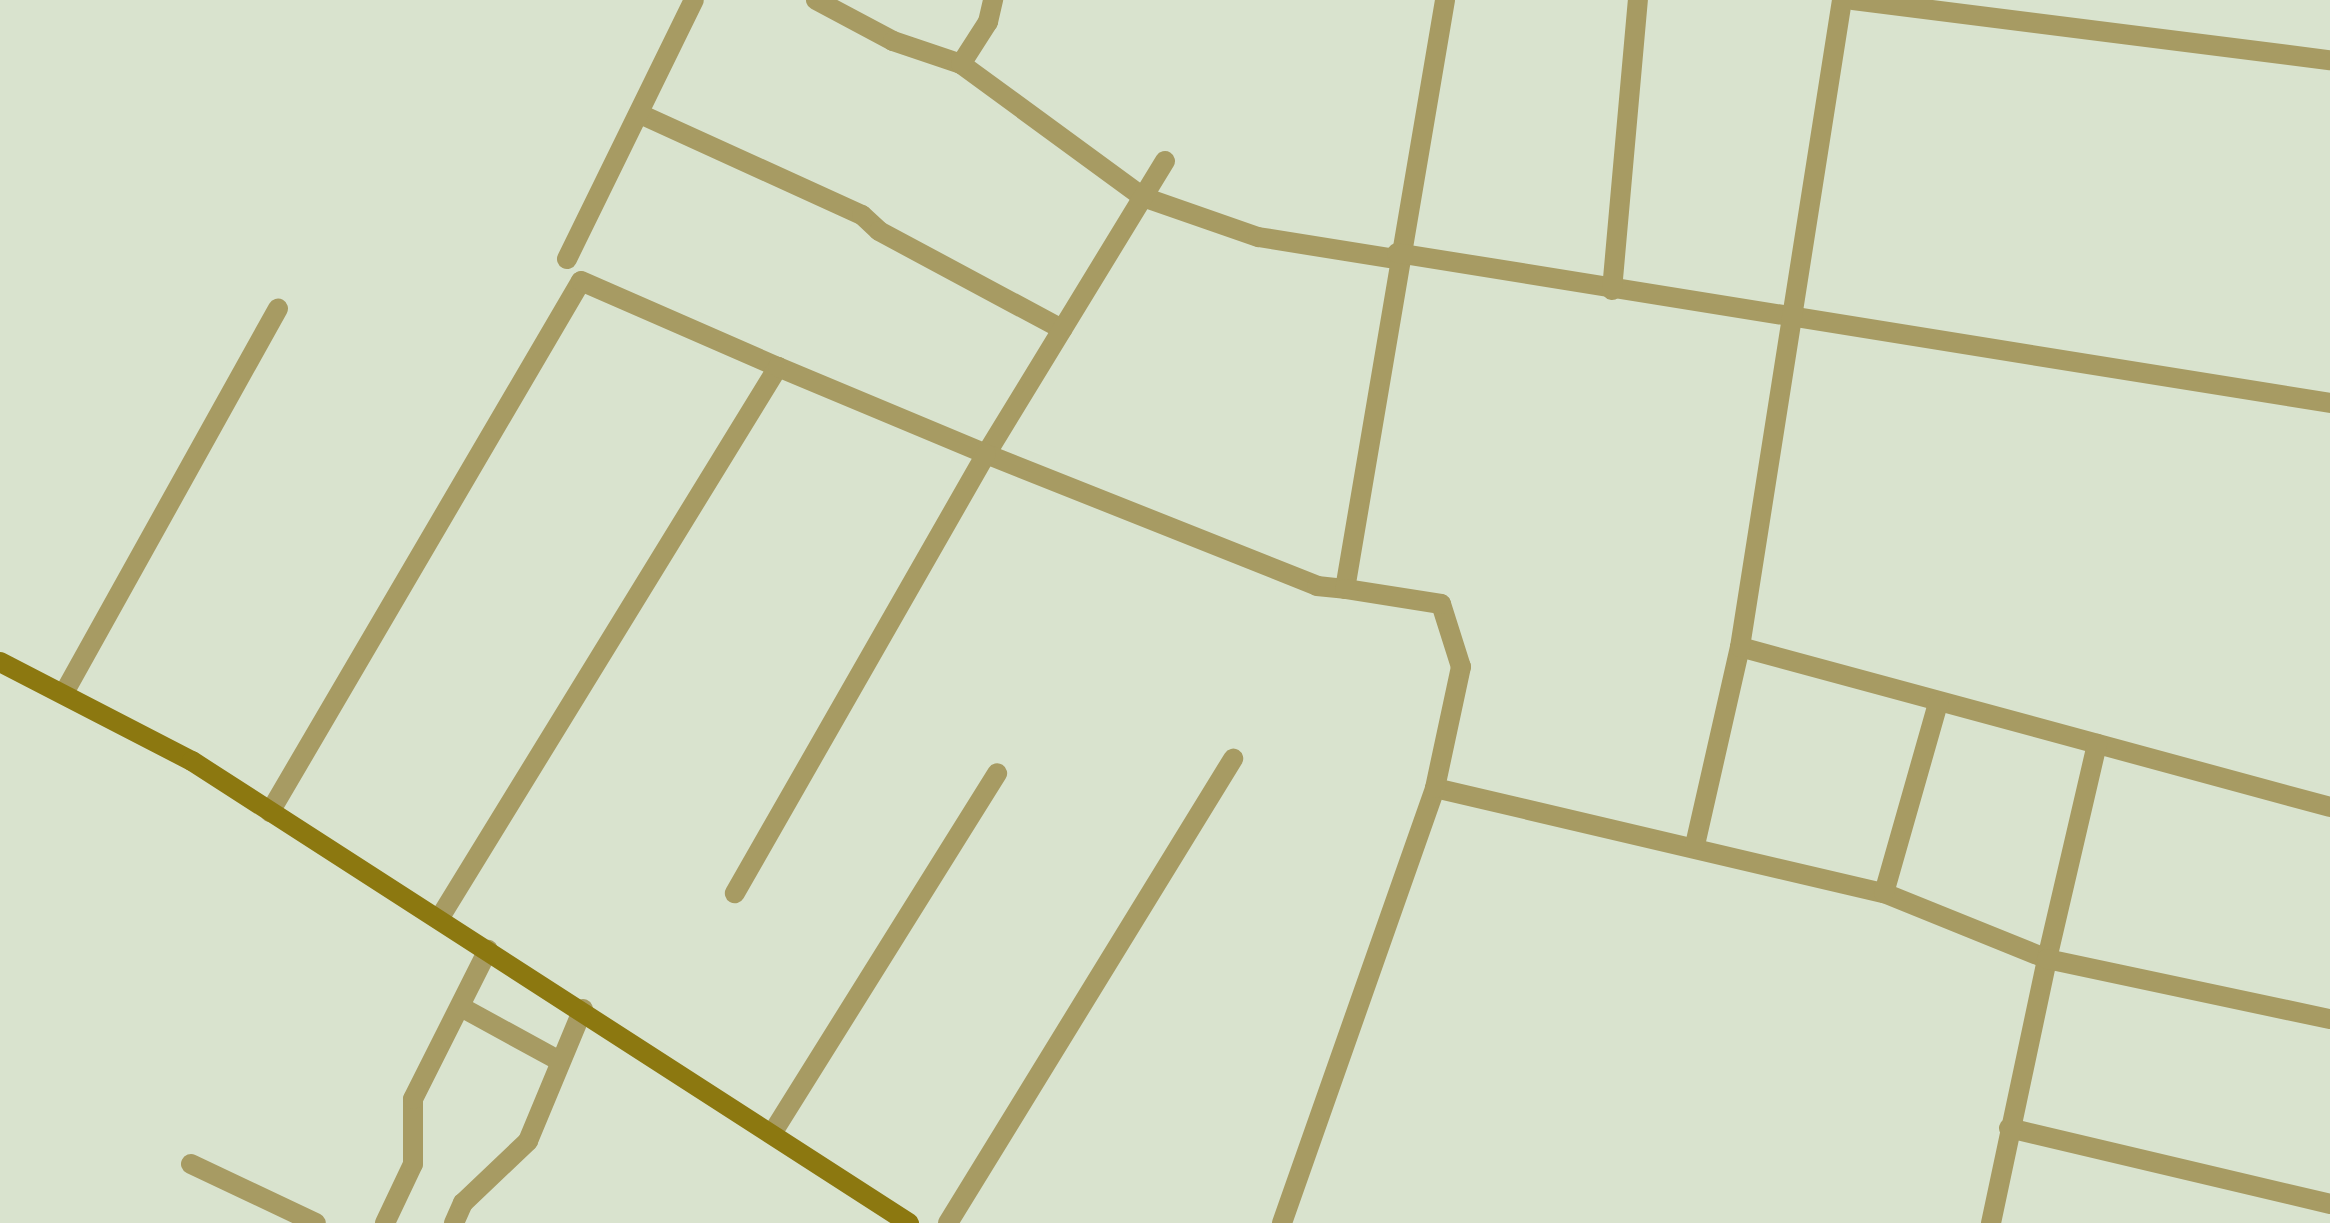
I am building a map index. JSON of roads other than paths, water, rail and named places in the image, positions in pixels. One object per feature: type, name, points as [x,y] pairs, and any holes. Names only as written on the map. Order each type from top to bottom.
[{"type":"street","points":[[567,259],[694,0]]},
{"type":"street","points":[[816,0],[893,41],[961,64],[1143,197],[1258,237],[2330,403]]},
{"type":"street","points":[[961,64],[988,22],[993,0]]},
{"type":"street","points":[[1345,589],[1396,256],[1445,0]]},
{"type":"street","points":[[1612,290],[1638,0]]},
{"type":"street","points":[[1695,845],[1740,647],[1787,317],[1842,0]]},
{"type":"street","points":[[1853,0],[2330,60]]},
{"type":"street","points":[[640,114],[862,215],[879,231],[1062,329]]},
{"type":"street","points":[[735,893],[986,454],[1165,161]]},
{"type":"street","points":[[270,812],[581,281],[986,454],[1317,586],[1441,604],[1461,667],[1435,788],[1282,1223]]},
{"type":"street","points":[[64,693],[278,309]]},
{"type":"street","points":[[439,919],[778,367]]},
{"type":"street","points":[[1740,647],[2330,807]]},
{"type":"street","points":[[0,662],[64,693],[270,812],[583,1009],[909,1223]]},
{"type":"street","points":[[1884,893],[1938,703]]},
{"type":"street","points":[[1991,1223],[2009,1128],[2097,744]]},
{"type":"street","points":[[948,1223],[1233,759]]},
{"type":"street","points":[[773,1132],[997,773]]},
{"type":"street","points":[[1435,788],[1695,845],[1884,893],[2047,959],[2330,1019]]},
{"type":"street","points":[[385,1223],[413,1164],[413,1099],[488,950]]},
{"type":"street","points":[[461,1007],[558,1060]]},
{"type":"street","points":[[454,1223],[463,1203],[528,1141],[558,1060],[583,1009]]},
{"type":"street","points":[[2009,1128],[2330,1204]]},
{"type":"street","points":[[191,1164],[316,1223]]}]
